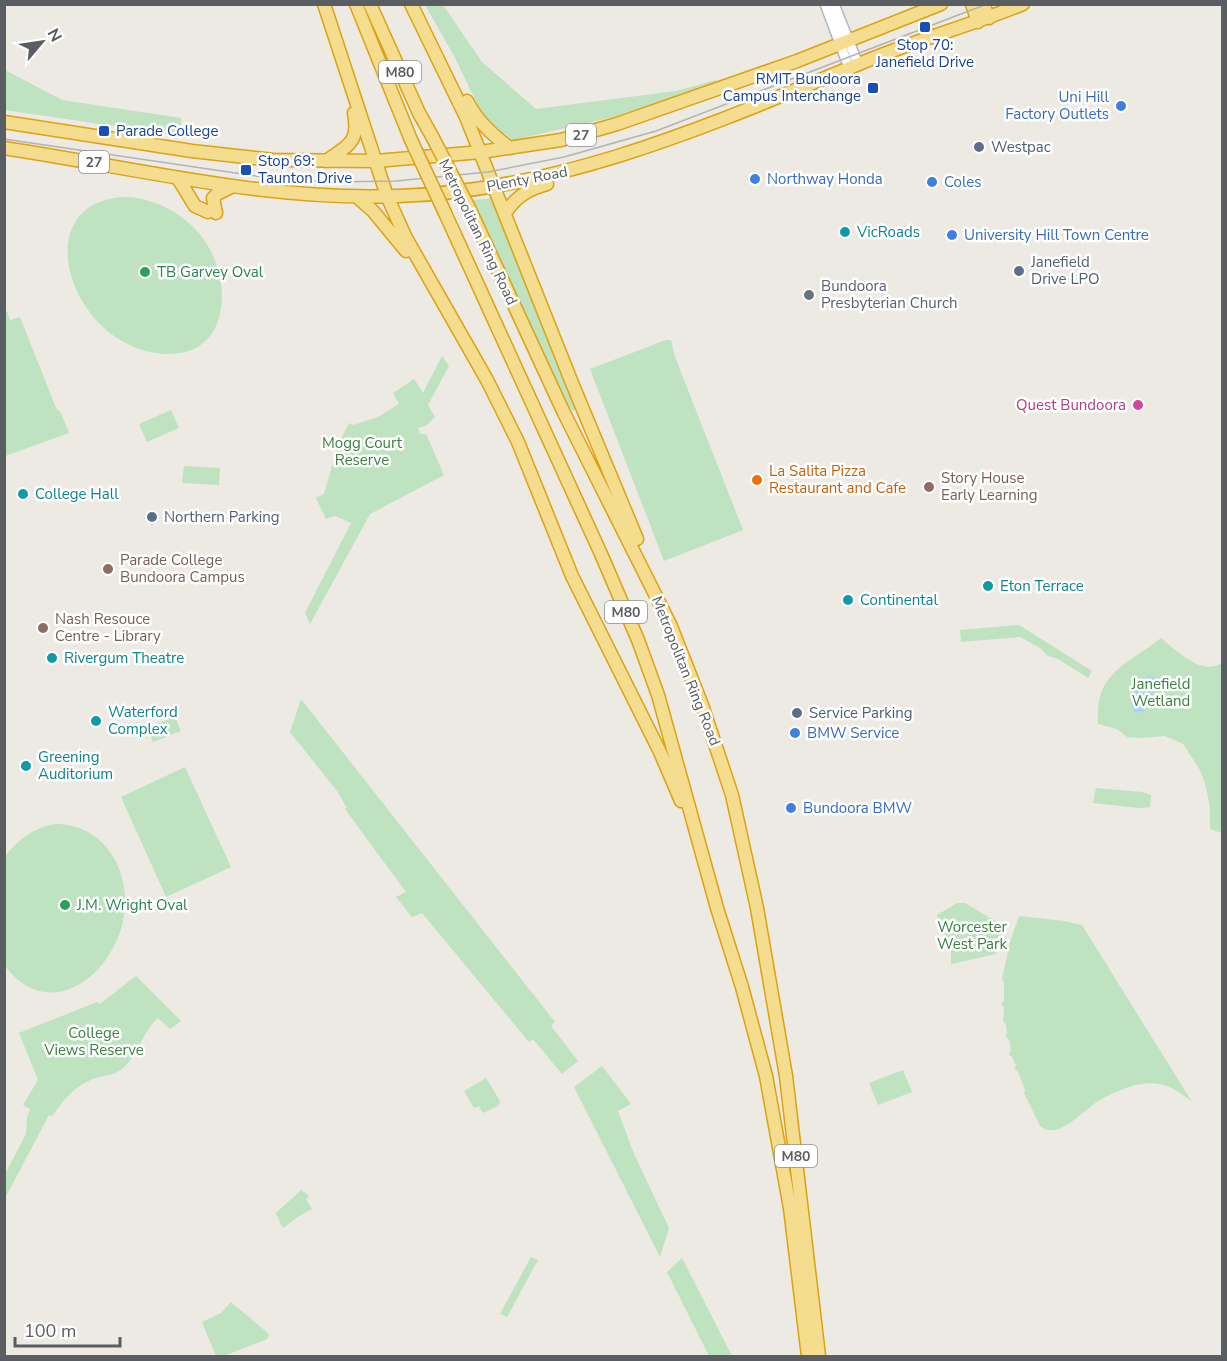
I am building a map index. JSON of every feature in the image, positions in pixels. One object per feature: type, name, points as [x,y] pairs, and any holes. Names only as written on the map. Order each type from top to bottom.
[{"type":"highway","points":[[324,4],[389,201],[424,274],[453,319],[518,442],[572,576],[660,752],[697,834]]},
{"type":"highway","name":"Metropolitan Ring Road","points":[[356,4],[411,140],[596,543],[638,640],[662,711],[745,998],[771,1101],[790,1208],[808,1356]]},
{"type":"highway","name":"Metropolitan Ring Road","points":[[370,4],[419,113],[470,210],[552,387],[670,624],[717,747],[736,809],[752,881],[788,1092],[819,1356]]},
{"type":"highway","points":[[411,4],[436,40],[475,116],[510,148]]},
{"type":"highway","points":[[411,4],[479,148],[621,505],[662,593],[670,624]]},
{"type":"highway","name":"27","points":[[4,122],[210,153],[273,160],[326,161],[479,148],[510,148],[561,140],[670,107],[845,43],[940,4]]},
{"type":"highway","points":[[972,4],[983,20]]},
{"type":"highway","points":[[983,4],[983,20]]},
{"type":"highway","name":"Plenty Road","points":[[4,148],[232,187],[297,194],[356,196],[389,201],[496,191],[619,157],[662,142],[853,66],[1023,4]]},
{"type":"highway","points":[[326,161],[351,142],[355,135],[356,126],[346,74]]},
{"type":"highway","points":[[505,213],[513,201],[535,188],[572,178],[619,157]]},
{"type":"highway","points":[[175,177],[195,206],[212,212],[213,198],[232,187]]},
{"type":"highway","points":[[356,196],[370,208],[400,243],[453,319]]},
{"type":"street","points":[[825,4],[845,43]]},
{"type":"street","points":[[834,4],[853,66]]},
{"type":"green space","points":[[425,5],[443,5],[482,62],[536,109],[676,91],[716,80],[717,83],[614,117],[513,140],[486,122],[454,56]]},
{"type":"green space","points":[[5,70],[62,100],[181,118],[181,136],[5,110]]},
{"type":"green space","name":"TB Garvey Oval","points":[[131,197],[161,205],[179,215],[201,236],[211,252],[222,291],[221,310],[215,328],[205,342],[189,351],[167,354],[133,346],[104,328],[83,302],[71,274],[68,245],[76,220],[97,203]]},
{"type":"green space","points":[[494,198],[578,408],[572,411],[536,339],[473,200]]},
{"type":"green space","points":[[7,311],[10,320],[20,317],[56,408],[61,413],[69,433],[5,456],[4,312]]},
{"type":"green space","points":[[671,340],[675,357],[743,530],[664,561],[590,369]]},
{"type":"green space","name":"Mogg Court Reserve","points":[[442,356],[449,366],[428,405],[435,417],[427,425],[418,428],[420,434],[426,434],[444,475],[370,514],[310,624],[305,613],[351,523],[335,516],[326,519],[316,498],[324,494],[338,445],[349,423],[353,425],[378,417],[399,404],[393,393],[414,379],[423,393]]},
{"type":"green space","points":[[171,410],[179,428],[147,442],[139,424]]},
{"type":"green space","points":[[184,466],[220,468],[219,485],[182,483]]},
{"type":"green space","points":[[1019,625],[1092,671],[1088,678],[1058,659],[1048,656],[1040,648],[1020,637],[961,642],[960,630]]},
{"type":"green space","name":"Janefield Wetland","points":[[1161,638],[1182,655],[1198,664],[1214,666],[1222,663],[1222,833],[1210,829],[1210,807],[1205,783],[1199,768],[1183,744],[1165,736],[1127,737],[1117,729],[1098,724],[1098,706],[1107,681],[1125,664]]},
{"type":"green space","points":[[301,699],[555,1022],[551,1026],[578,1061],[562,1074],[533,1039],[529,1042],[422,913],[412,917],[396,897],[406,892],[345,809],[347,808],[337,791],[290,732]]},
{"type":"green space","points":[[175,717],[181,731],[153,742],[147,727]]},
{"type":"green space","points":[[185,767],[231,867],[166,897],[121,797]]},
{"type":"green space","points":[[1096,788],[1142,792],[1151,795],[1150,807],[1093,803]]},
{"type":"green space","name":"J.M. Wright Oval","points":[[55,824],[79,828],[93,835],[105,845],[123,882],[124,913],[116,943],[100,968],[78,985],[54,992],[29,987],[5,966],[4,858],[26,836],[40,828]]},
{"type":"green space","name":"Worcester West Park","points":[[957,903],[965,903],[1000,924],[1002,933],[996,954],[951,964],[951,950],[937,915]]},
{"type":"green space","points":[[1019,916],[1082,925],[1192,1102],[1181,1093],[1168,1087],[1152,1083],[1144,1084],[1103,1098],[1070,1123],[1055,1130],[1047,1130],[1040,1126],[1024,1093],[1018,1072],[1014,1068],[1016,1066],[1012,1056],[1009,1055],[1011,1050],[1009,1040],[1005,1035],[1007,1034],[1006,1024],[1003,1021],[1004,1008],[1001,1003],[1004,1001],[1002,979],[1010,942]]},
{"type":"green space","name":"College Views Reserve","points":[[136,976],[181,1021],[170,1029],[158,1018],[123,1068],[116,1073],[93,1079],[80,1086],[52,1116],[49,1115],[5,1198],[5,1174],[26,1134],[30,1109],[23,1105],[38,1080],[19,1033],[97,1002],[100,1004]]},
{"type":"green space","points":[[602,1066],[631,1104],[618,1111],[634,1154],[669,1228],[660,1257],[574,1087]]},
{"type":"green space","points":[[903,1070],[912,1092],[878,1105],[869,1083]]},
{"type":"green space","points":[[486,1078],[500,1101],[498,1106],[483,1113],[479,1106],[474,1108],[464,1091]]},
{"type":"green space","points":[[301,1190],[309,1196],[306,1199],[312,1209],[282,1227],[276,1213]]},
{"type":"green space","points":[[531,1257],[538,1260],[507,1317],[500,1314]]},
{"type":"green space","points":[[682,1258],[732,1356],[709,1356],[667,1272]]},
{"type":"green space","points":[[231,1302],[269,1334],[267,1339],[224,1356],[216,1356],[202,1322],[221,1313]]},
{"type":"water","points":[[1148,676],[1164,680],[1166,685],[1146,697],[1144,711],[1136,713],[1131,697],[1139,684]]},
{"type":"tram line","points":[[4,139],[269,178],[334,182],[396,181],[488,172],[564,157],[656,131],[987,4]]},
{"type":"place","name":"Stop 70: Janefield Drive","points":[[925,27]]},
{"type":"place","name":"RMIT Bundoora Campus Interchange","points":[[873,88]]},
{"type":"place","name":"Uni Hill Factory Outlets","points":[[1121,106]]},
{"type":"place","name":"Parade College","points":[[104,131]]},
{"type":"place","name":"Westpac","points":[[979,147]]},
{"type":"place","name":"Stop 69: Taunton Drive","points":[[246,170]]},
{"type":"place","name":"Northway Honda","points":[[755,179]]},
{"type":"place","name":"Coles","points":[[932,182]]},
{"type":"place","name":"VicRoads","points":[[845,232]]},
{"type":"place","name":"University Hill Town Centre","points":[[952,235]]},
{"type":"place","name":"Janefield Drive LPO","points":[[1019,271]]},
{"type":"place","name":"TB Garvey Oval","points":[[145,272]]},
{"type":"place","name":"Bundoora Presbyterian Church","points":[[809,295]]},
{"type":"place","name":"Quest Bundoora","points":[[1138,405]]},
{"type":"place","name":"La Salita Pizza Restaurant and Cafe","points":[[757,480]]},
{"type":"place","name":"Story House Early Learning","points":[[929,487]]},
{"type":"place","name":"College Hall","points":[[23,494]]},
{"type":"place","name":"Northern Parking","points":[[152,517]]},
{"type":"place","name":"Parade College Bundoora Campus","points":[[108,569]]},
{"type":"place","name":"Eton Terrace","points":[[988,586]]},
{"type":"place","name":"Continental","points":[[848,600]]},
{"type":"place","name":"Nash Resouce Centre - Library","points":[[43,628]]},
{"type":"place","name":"Rivergum Theatre","points":[[52,658]]},
{"type":"place","name":"Service Parking","points":[[797,713]]},
{"type":"place","name":"Waterford Complex","points":[[96,721]]},
{"type":"place","name":"BMW Service","points":[[795,733]]},
{"type":"place","name":"Greening Auditorium","points":[[26,766]]},
{"type":"place","name":"Bundoora BMW","points":[[791,808]]},
{"type":"place","name":"J.M. Wright Oval","points":[[65,905]]}]
